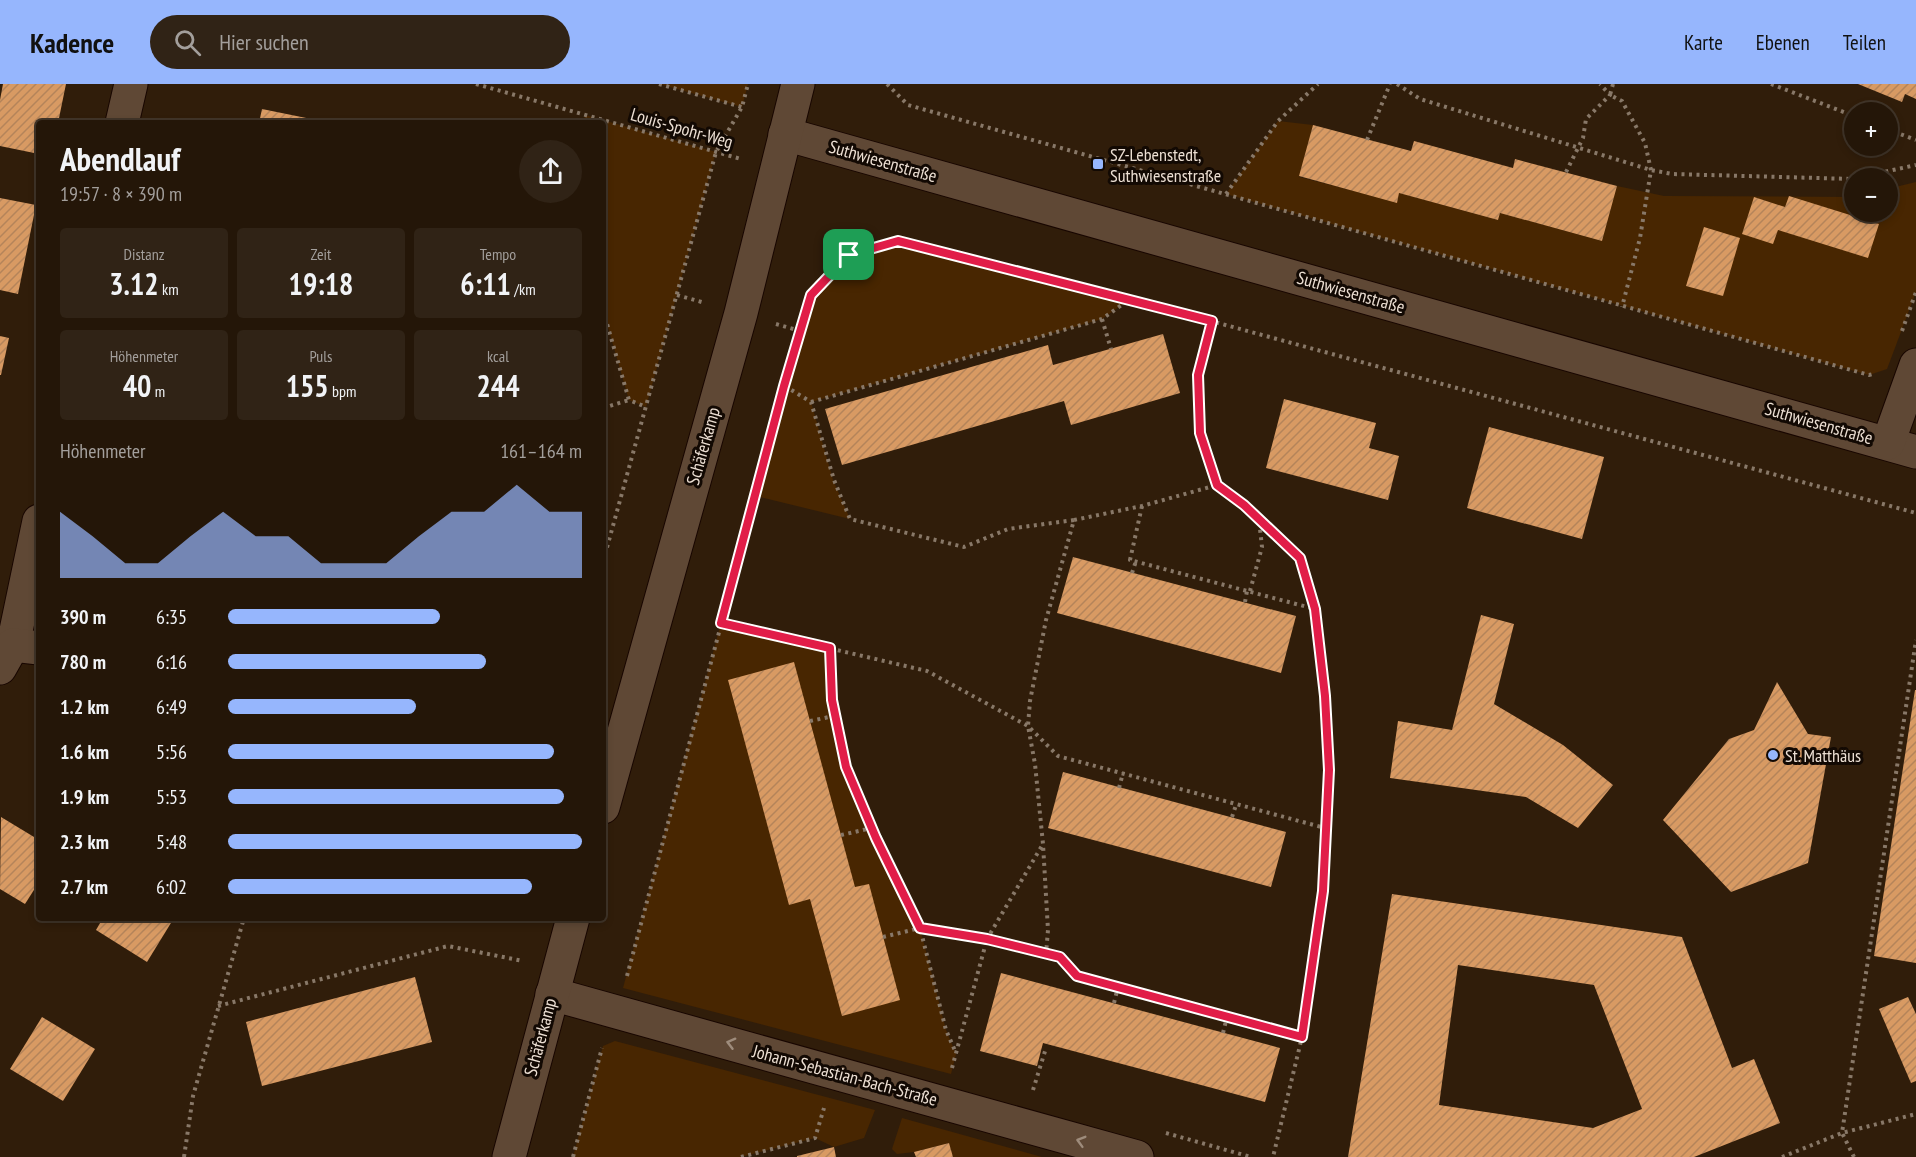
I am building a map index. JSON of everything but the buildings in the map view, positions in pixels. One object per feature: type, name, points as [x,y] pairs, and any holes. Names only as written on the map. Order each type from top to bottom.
[{"type":"street","points":[[123,120],[131,84]]},
{"type":"street","name":"Schäferkamp","points":[[606,785],[616,710],[741,314],[798,84]]},
{"type":"street","name":"Suthwiesenstraße","points":[[785,134],[1902,447]]},
{"type":"street","points":[[1902,447],[1916,365]]},
{"type":"street","points":[[17,654],[36,539]]},
{"type":"street","name":"Schäferkamp","points":[[508,1157],[572,921]]},
{"type":"street","name":"Johann-Sebastian-Bach-Straße","points":[[555,981],[1137,1157]]},
{"type":"path","name":"Louis-Spohr-Weg","points":[[476,84],[603,120]]},
{"type":"path","points":[[659,84],[742,107]]},
{"type":"path","points":[[606,551],[716,152],[742,107],[748,84]]},
{"type":"path","points":[[887,84],[908,105],[1869,375],[1878,372]]},
{"type":"path","points":[[1226,194],[1278,121],[1318,84]]},
{"type":"path","points":[[1367,140],[1390,84]]},
{"type":"path","points":[[1397,84],[1420,99],[1651,171],[1672,174],[1844,179]]},
{"type":"path","points":[[1600,84],[1610,95],[1622,101],[1645,143],[1651,171],[1640,238],[1622,307]]},
{"type":"path","points":[[1566,172],[1584,138],[1586,119],[1610,95],[1613,84]]},
{"type":"path","points":[[1771,84],[1844,112]]},
{"type":"path","points":[[584,120],[585,115]]},
{"type":"path","name":"Louis-Spohr-Weg","points":[[606,121],[776,169]]},
{"type":"path","points":[[1898,133],[1916,140]]},
{"type":"path","points":[[1898,169],[1916,165]]},
{"type":"path","points":[[626,976],[784,386],[811,295],[849,255],[898,241],[1130,299],[1916,513]]},
{"type":"path","points":[[1900,337],[1916,292]]},
{"type":"path","points":[[811,402],[1102,319],[1130,299]]},
{"type":"path","points":[[1102,319],[1111,349]]},
{"type":"path","points":[[606,320],[629,400]]},
{"type":"path","points":[[1212,321],[1198,375],[1200,433],[1217,485],[1244,505],[1300,558],[1315,609],[1325,696],[1329,770],[1323,891],[1302,1037],[1273,1157]]},
{"type":"path","points":[[784,386],[811,402],[834,480],[850,519],[964,547],[1008,530],[1142,506],[1217,485]]},
{"type":"path","points":[[606,407],[629,400],[646,407]]},
{"type":"path","points":[[1142,506],[1130,560],[1315,609]]},
{"type":"path","points":[[1245,602],[1262,547],[1259,519]]},
{"type":"path","points":[[1046,954],[1048,930],[1043,844],[1035,764],[1028,726],[1030,701],[1046,620],[1074,520]]},
{"type":"path","points":[[1132,573],[1136,561]]},
{"type":"path","points":[[721,623],[927,671],[1028,726],[1058,756],[1325,828]]},
{"type":"path","points":[[1854,1157],[1842,1132],[1916,640]]},
{"type":"path","points":[[830,648],[834,716],[846,767],[872,828],[920,928],[946,1030],[956,1054]]},
{"type":"path","points":[[810,721],[834,716]]},
{"type":"path","points":[[1119,788],[1123,773]]},
{"type":"path","points":[[1232,818],[1236,804]]},
{"type":"path","points":[[841,836],[872,828]]},
{"type":"path","points":[[951,1074],[987,939],[1043,844]]},
{"type":"path","points":[[184,1157],[193,1096],[243,921]]},
{"type":"path","points":[[883,937],[920,928],[987,939],[1060,957],[1077,976],[1302,1037]]},
{"type":"path","points":[[218,1006],[448,946],[555,981]]},
{"type":"path","points":[[1114,1003],[1118,987]]},
{"type":"path","points":[[1223,1033],[1227,1017]]},
{"type":"path","points":[[1031,1096],[1046,1048]]},
{"type":"path","points":[[741,1157],[815,1138],[827,1097]]},
{"type":"path","points":[[1782,1157],[1842,1132],[1916,1114]]},
{"type":"path","points":[[1163,1133],[1251,1157]]},
{"type":"path","points":[[772,1149],[774,1157]]},
{"type":"shaded area","points":[[659,84],[748,84],[742,107]]},
{"type":"shaded area","points":[[585,115],[603,120],[584,120]]},
{"type":"shaded area","points":[[606,121],[716,152],[646,407],[629,400],[606,320]]},
{"type":"shaded area","points":[[1278,121],[1313,125],[1299,177],[1397,202],[1399,193],[1498,220],[1500,213],[1602,241],[1617,186],[1664,196],[1844,197],[1844,222],[1898,222],[1898,186],[1916,182],[1916,292],[1887,369],[1869,375],[1226,194]]},
{"type":"shaded area","points":[[898,241],[1130,299],[1102,319],[811,402],[833,480],[850,519],[756,496],[811,295],[849,255]]},
{"type":"shaded area","points":[[721,623],[830,648],[832,700],[846,767],[876,838],[920,928],[946,1030],[956,1054],[951,1074],[623,988]]},
{"type":"shaded area","points":[[615,1041],[875,1110],[864,1138],[834,1147],[815,1138],[741,1157],[573,1157],[603,1046]]},
{"type":"shaded area","points":[[902,1118],[1042,1157],[953,1157],[949,1143],[897,1154],[892,1149]]},
{"type":"place","name":"SZ-Lebenstedt, Suthwiesenstraße","points":[[1098,164]]},
{"type":"place","name":"St. Matthäus","points":[[1773,755]]},
{"type":"route","points":[[898,241],[1212,321],[1198,375],[1200,433],[1217,485],[1244,505],[1300,558],[1315,609],[1325,696],[1329,770],[1323,891],[1302,1037],[1077,976],[1060,957],[987,939],[920,928],[876,838],[846,767],[834,716],[830,648],[721,623],[784,386],[811,295],[849,255],[898,241]]}]
